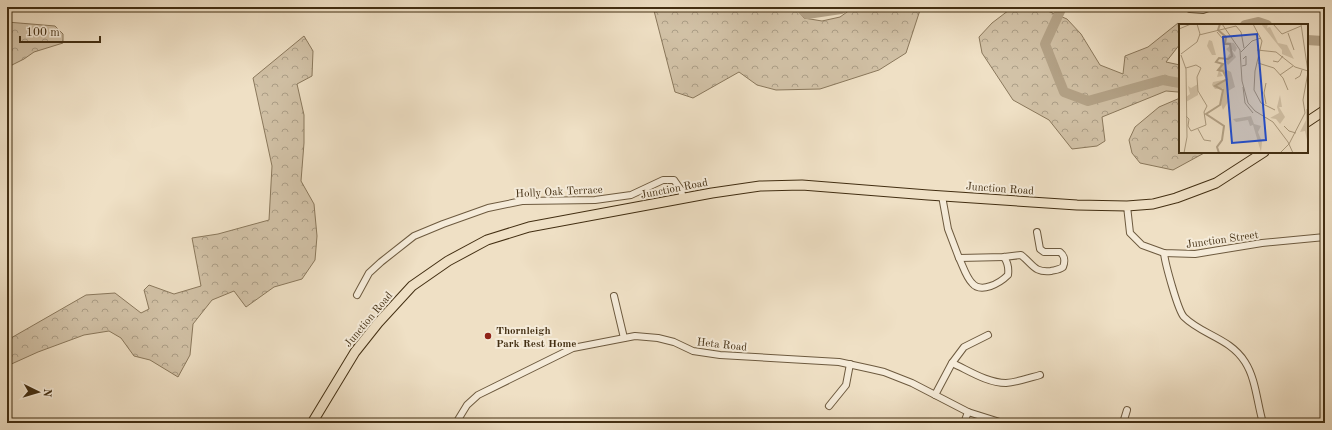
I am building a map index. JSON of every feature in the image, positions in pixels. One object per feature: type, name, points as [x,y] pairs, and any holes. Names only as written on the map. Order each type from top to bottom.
[{"type":"highway","points":[[1308,121],[1325,110]]},
{"type":"highway","name":"Junction Road","points":[[312,423],[355,352],[378,323],[412,286],[448,261],[488,240],[528,227],[712,193],[760,186],[802,186],[1077,205],[1127,206],[1153,204],[1176,198],[1216,183],[1262,153]]},
{"type":"street","points":[[1190,9],[1203,10],[1211,7]]},
{"type":"street","name":"Holly Oak Terrace","points":[[357,295],[369,273],[414,236],[488,208],[522,201],[595,200],[631,195],[663,180],[674,180],[682,190],[683,199]]},
{"type":"street","points":[[942,196],[948,229],[959,258],[972,284],[978,287],[995,285],[1008,275],[1008,264],[1004,257]]},
{"type":"street","name":"Junction Street","points":[[1127,206],[1130,233],[1142,245],[1164,253],[1195,254],[1262,243],[1325,237]]},
{"type":"street","points":[[959,258],[1021,255],[1037,270],[1043,272],[1060,270],[1063,268],[1065,262],[1063,254],[1060,252],[1044,252],[1040,249],[1037,232]]},
{"type":"street","points":[[1164,253],[1166,267],[1182,316],[1199,328],[1227,343],[1238,352],[1252,376],[1258,407],[1263,423]]},
{"type":"street","points":[[614,296],[624,338]]},
{"type":"street","points":[[935,395],[952,363],[964,347],[988,335]]},
{"type":"street","name":"Heta Road","points":[[456,423],[466,405],[478,395],[573,348],[635,336],[658,338],[674,342],[693,352],[839,362],[870,368],[899,378],[968,412],[1003,423]]},
{"type":"street","points":[[952,363],[991,381],[1005,383],[1021,381],[1040,375]]},
{"type":"street","points":[[829,406],[846,385],[850,364]]},
{"type":"street","points":[[1123,423],[1127,410]]},
{"type":"street","points":[[964,423],[968,412]]},
{"type":"green space","points":[[550,7],[591,7],[562,10]]},
{"type":"green space","points":[[653,7],[795,7],[804,18],[822,21],[840,17],[854,7],[921,7],[906,53],[879,70],[820,89],[776,90],[757,85],[739,72],[693,98],[675,92]]},
{"type":"green space","points":[[1013,7],[1038,7],[1067,19],[1081,34],[1100,65],[1123,74],[1125,56],[1148,47],[1178,23],[1179,45],[1166,62],[1179,65],[1179,93],[1166,91],[1102,117],[1105,141],[1097,146],[1072,149],[1049,120],[1013,100],[982,53],[979,37],[992,23]]},
{"type":"green space","points":[[7,22],[55,26],[63,34],[63,43],[34,52],[12,65],[7,71]]},
{"type":"green space","points":[[304,36],[313,51],[312,76],[297,84],[304,115],[304,143],[301,181],[314,204],[317,236],[315,260],[302,279],[274,287],[246,307],[234,291],[212,300],[193,324],[190,355],[178,377],[150,360],[134,356],[121,338],[109,331],[84,335],[38,352],[7,366],[7,338],[11,338],[86,295],[115,293],[141,313],[149,309],[144,290],[149,285],[174,294],[201,286],[192,238],[218,234],[269,220],[272,166],[253,78]]},
{"type":"green space","points":[[1179,98],[1179,153],[1204,153],[1173,170],[1140,163],[1132,153],[1129,140],[1135,127],[1159,107]]},
{"type":"waterway","points":[[800,7],[807,14],[841,9],[844,7]]},
{"type":"waterway","points":[[1062,7],[1045,44],[1064,92],[1088,101],[1163,80],[1179,83]]},
{"type":"waterway","points":[[1249,24],[1258,22],[1264,24]]},
{"type":"waterway","points":[[1308,40],[1323,41],[1325,39]]},
{"type":"place","name":"Thornleigh Park Rest Home","points":[[488,336]]}]
